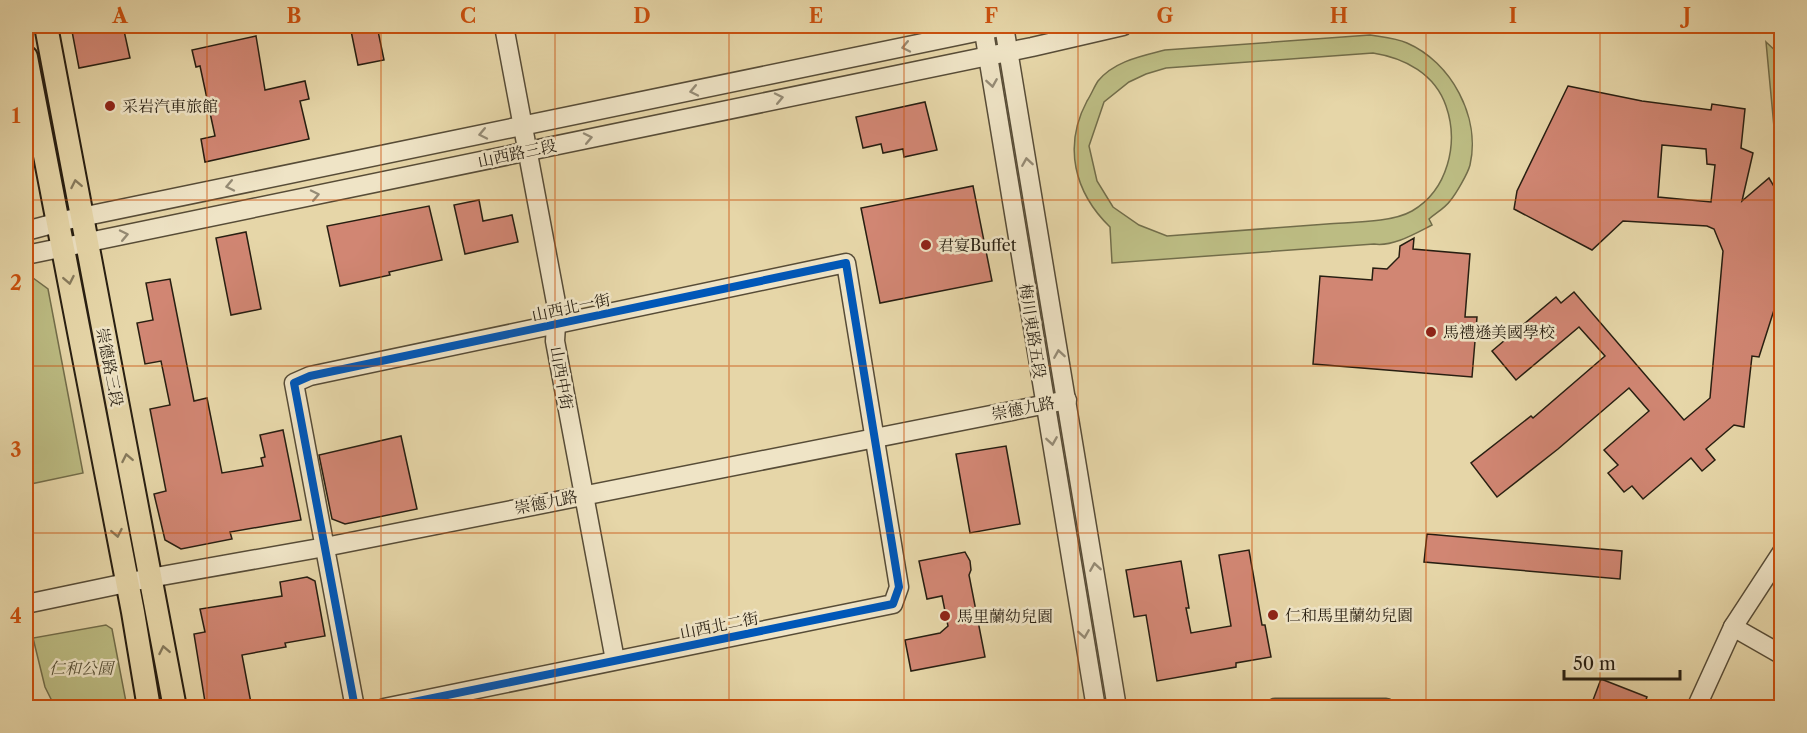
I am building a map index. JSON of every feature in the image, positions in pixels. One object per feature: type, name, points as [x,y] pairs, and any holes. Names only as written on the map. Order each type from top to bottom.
[{"type":"main road","name":"崇德路三段","points":[[46,26],[175,708]]},
{"type":"main road","name":"崇德路三段","points":[[26,57],[149,708]]},
{"type":"street","name":"山西中街","points":[[504,26],[557,308],[558,323],[555,341],[615,660]]},
{"type":"street","name":"山西路三段","points":[[26,231],[57,222],[983,28],[1004,26]]},
{"type":"street","name":"梅川東路五段","points":[[1004,26],[1117,708]]},
{"type":"street","name":"山西路三段","points":[[26,255],[1124,26]]},
{"type":"street","name":"梅川東路五段","points":[[983,28],[1096,708]]},
{"type":"street","name":"山西北一街","points":[[325,547],[294,383],[310,376],[846,263],[875,438]]},
{"type":"street","name":"崇德九路","points":[[26,604],[1067,400]]},
{"type":"street","name":"山西北二街","points":[[384,708],[893,604],[899,587],[875,438]]},
{"type":"street","points":[[325,547],[355,708]]},
{"type":"street","points":[[1696,708],[1733,627],[1782,552]]},
{"type":"street","points":[[1733,627],[1782,656]]},
{"type":"street","points":[[1275,708],[1386,708]]},
{"type":"green space","points":[[1370,35],[1403,41],[1437,63],[1459,93],[1467,110],[1471,128],[1472,147],[1469,169],[1450,201],[1429,219],[1432,225],[1389,243],[1112,263],[1110,227],[1088,199],[1076,168],[1075,135],[1087,101],[1098,81],[1105,74],[1129,60],[1165,50]],"holes":[[[1373,53],[1385,55],[1427,76],[1441,95],[1450,120],[1450,150],[1442,178],[1424,202],[1403,215],[1371,221],[1167,236],[1139,225],[1113,207],[1097,181],[1089,146],[1104,102],[1129,82],[1146,74],[1166,68]]]},
{"type":"green space","points":[[1766,42],[1781,56],[1781,152],[1776,148]]},
{"type":"green space","points":[[29,275],[48,289],[83,473],[26,485],[26,276]]},
{"type":"green space","name":"仁和公園","points":[[106,625],[112,629],[127,707],[55,707],[45,687],[33,638]]},
{"type":"building","points":[[71,26],[123,26],[130,58],[79,68]]},
{"type":"building","points":[[350,26],[377,26],[384,60],[358,65]]},
{"type":"building","points":[[256,36],[265,90],[305,81],[309,99],[300,101],[309,139],[205,162],[201,139],[215,136],[200,66],[196,67],[192,50]]},
{"type":"building","points":[[1568,86],[1642,101],[1711,110],[1712,104],[1745,109],[1741,148],[1753,153],[1742,201],[1769,178],[1782,200],[1782,285],[1759,357],[1752,356],[1744,427],[1734,425],[1706,449],[1715,460],[1702,471],[1691,458],[1643,499],[1632,486],[1624,492],[1608,473],[1618,465],[1604,450],[1649,411],[1629,388],[1558,449],[1497,497],[1471,463],[1531,416],[1533,418],[1605,356],[1579,327],[1516,380],[1492,351],[1556,297],[1561,303],[1574,292],[1684,420],[1710,398],[1723,251],[1714,229],[1707,226],[1623,221],[1592,250],[1514,209],[1517,191]],"holes":[[[1662,145],[1706,149],[1707,164],[1715,165],[1711,202],[1658,197]]]},
{"type":"building","points":[[925,102],[937,150],[904,157],[903,149],[883,153],[881,144],[863,148],[856,117]]},
{"type":"building","name":"君宴Buffet","points":[[973,186],[992,281],[880,303],[861,208]]},
{"type":"building","points":[[479,200],[483,221],[512,215],[518,242],[465,254],[454,205]]},
{"type":"building","points":[[429,206],[442,260],[340,286],[327,226]]},
{"type":"building","points":[[246,232],[261,309],[231,315],[216,238]]},
{"type":"building","points":[[1414,238],[1413,249],[1470,254],[1465,317],[1477,317],[1472,377],[1313,364],[1320,276],[1372,280],[1373,268],[1387,269],[1399,257],[1400,246]]},
{"type":"building","points":[[170,279],[194,401],[207,398],[222,473],[263,466],[261,458],[265,457],[260,435],[283,430],[301,520],[230,532],[232,539],[181,549],[165,540],[154,494],[166,491],[150,409],[170,405],[161,361],[145,364],[137,323],[153,320],[146,283]]},
{"type":"building","points":[[401,436],[417,509],[345,524],[332,519],[319,455]]},
{"type":"building","points":[[1006,446],[1020,524],[970,533],[956,454]]},
{"type":"building","points":[[1427,534],[1622,551],[1620,579],[1424,562]]},
{"type":"building","points":[[1249,550],[1262,625],[1265,625],[1271,657],[1236,663],[1236,667],[1157,681],[1146,615],[1134,617],[1126,570],[1181,561],[1191,633],[1231,626],[1219,555]]},
{"type":"building","points":[[965,552],[970,561],[969,575],[985,657],[911,671],[905,640],[940,633],[948,626],[942,596],[927,599],[919,561]]},
{"type":"building","points":[[307,577],[315,581],[325,636],[285,643],[286,647],[242,655],[251,703],[243,704],[243,708],[206,708],[194,634],[205,632],[200,609],[282,596],[280,582]]},
{"type":"building","points":[[1601,679],[1647,697],[1643,708],[1590,708]]},
{"type":"cycle path","points":[[355,708],[294,383],[310,376],[846,263],[899,587],[893,604],[384,708]]},
{"type":"place","name":"采岩汽車旅館","points":[[110,106]]},
{"type":"place","name":"君宴Buffet","points":[[926,245]]},
{"type":"place","name":"馬禮遜美國學校","points":[[1431,332]]},
{"type":"place","name":"仁和馬里蘭幼兒園","points":[[1273,615]]},
{"type":"place","name":"馬里蘭幼兒園","points":[[945,616]]}]
